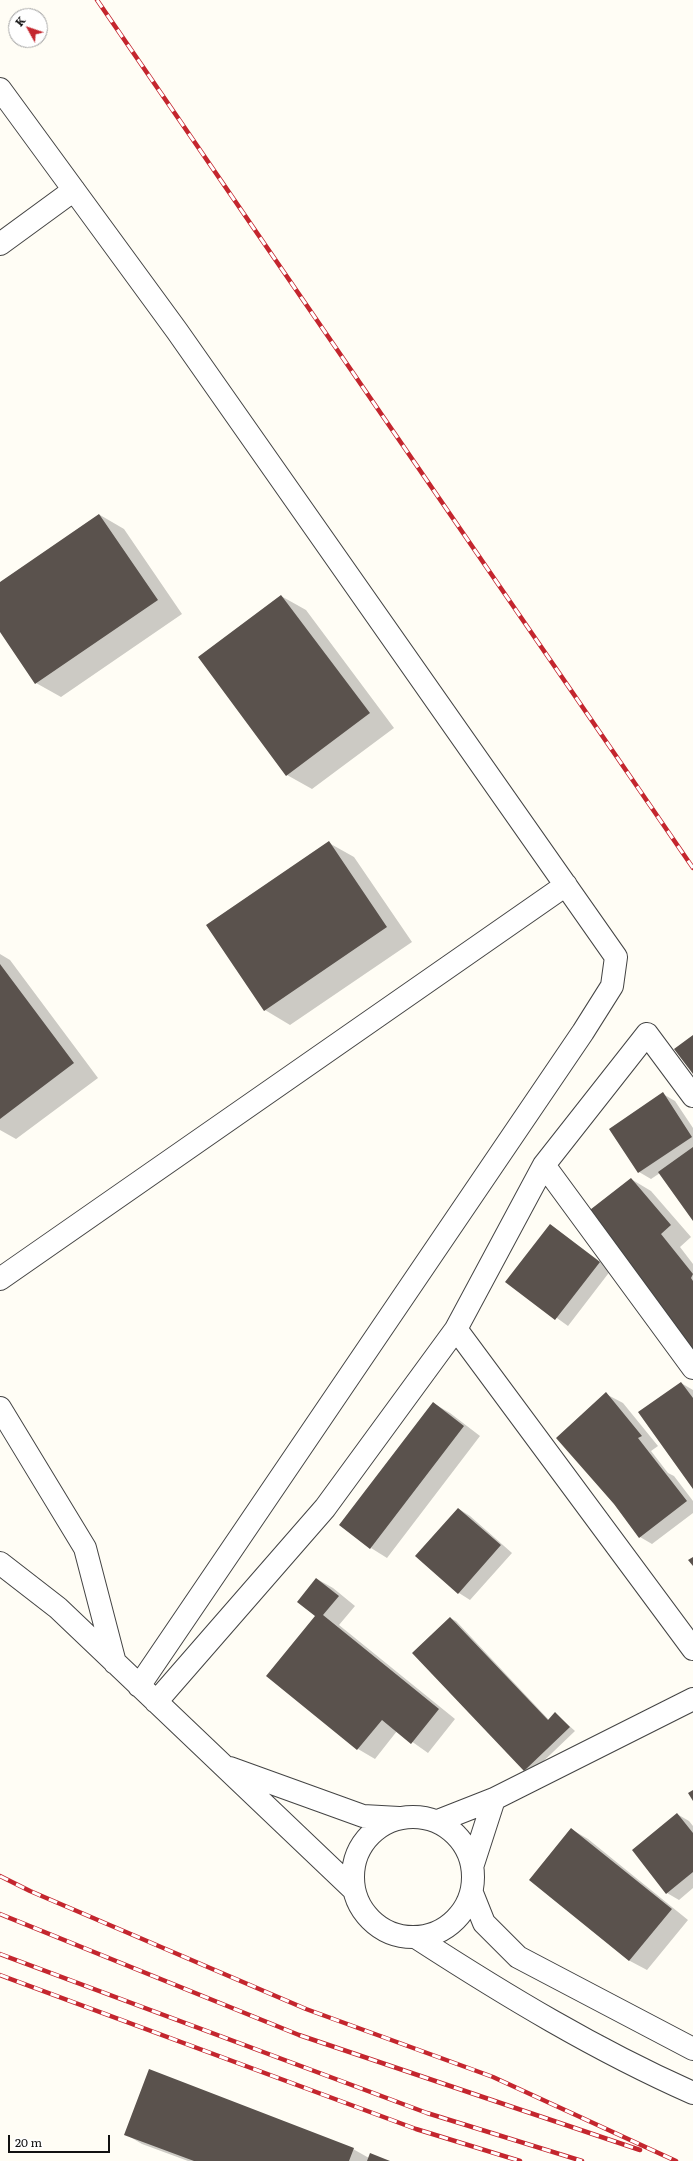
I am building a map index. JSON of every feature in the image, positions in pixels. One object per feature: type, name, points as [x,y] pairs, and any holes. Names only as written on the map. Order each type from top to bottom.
[{"type":"street","points":[[0,89],[177,331],[616,957],[612,986],[139,1686]]},
{"type":"street","points":[[0,244],[74,190]]},
{"type":"street","points":[[0,1279],[566,884]]},
{"type":"street","points":[[156,1702],[325,1508],[456,1329],[544,1165],[647,1034],[693,1096]]},
{"type":"street","points":[[544,1165],[693,1368]]},
{"type":"street","points":[[456,1329],[693,1649]]},
{"type":"street","points":[[0,1408],[85,1548],[115,1663]]},
{"type":"street","points":[[0,1563],[58,1608],[354,1890]]},
{"type":"street","points":[[438,1821],[494,1799],[693,1699]]},
{"type":"street","points":[[222,1765],[363,1816],[401,1818],[419,1816],[438,1821],[454,1831],[466,1846],[473,1864],[474,1883],[472,1893],[459,1918],[444,1929],[416,1938],[407,1938],[389,1933],[373,1923],[361,1908],[354,1890],[353,1871],[358,1853],[368,1837],[383,1825],[401,1818]]},
{"type":"street","points":[[473,1864],[494,1799]]},
{"type":"street","points":[[472,1893],[484,1922],[518,1957],[693,2049]]},
{"type":"street","points":[[416,1938],[567,2030],[693,2093]]},
{"type":"building","points":[[99,514],[158,600],[35,684],[0,632],[0,582]]},
{"type":"building","points":[[281,595],[370,713],[286,776],[198,657]]},
{"type":"building","points":[[329,841],[387,927],[264,1011],[206,925]]},
{"type":"building","points":[[0,964],[74,1063],[0,1119]]},
{"type":"building","points":[[693,1035],[693,1074],[674,1049]]},
{"type":"building","points":[[663,1092],[692,1137],[638,1173],[609,1129]]},
{"type":"building","points":[[693,1147],[693,1221],[658,1172]]},
{"type":"building","points":[[631,1178],[671,1225],[661,1234],[693,1274],[691,1278],[693,1281],[693,1354],[586,1213]]},
{"type":"building","points":[[550,1224],[600,1262],[555,1320],[505,1282]]},
{"type":"building","points":[[681,1382],[693,1398],[693,1489],[638,1412]]},
{"type":"building","points":[[606,1392],[642,1436],[638,1438],[687,1501],[639,1538],[614,1504],[556,1438]]},
{"type":"building","points":[[433,1402],[464,1426],[370,1549],[339,1525]]},
{"type":"building","points":[[458,1508],[501,1545],[458,1594],[415,1556]]},
{"type":"building","points":[[693,1557],[693,1566],[688,1560]]},
{"type":"building","points":[[316,1578],[339,1596],[323,1615],[439,1709],[411,1744],[382,1720],[357,1750],[266,1676],[315,1616],[297,1602]]},
{"type":"building","points":[[450,1617],[548,1720],[555,1712],[570,1727],[524,1771],[412,1653]]},
{"type":"building","points":[[693,1790],[693,1801],[688,1793]]},
{"type":"building","points":[[677,1813],[693,1833],[693,1872],[666,1894],[632,1850]]},
{"type":"building","points":[[571,1828],[672,1909],[629,1961],[529,1880]]},
{"type":"building","points":[[149,2069],[354,2148],[349,2161],[194,2161],[124,2135]]},
{"type":"building","points":[[370,2153],[390,2161],[367,2161]]},
{"type":"railway","points":[[97,0],[693,868]]},
{"type":"railway","points":[[0,1876],[30,1891],[306,2009],[493,2077],[676,2161]]},
{"type":"railway","points":[[0,1914],[299,2035],[640,2150]]},
{"type":"railway","points":[[0,1954],[427,2113],[582,2161]]},
{"type":"railway","points":[[0,1975],[416,2129],[520,2161]]}]
